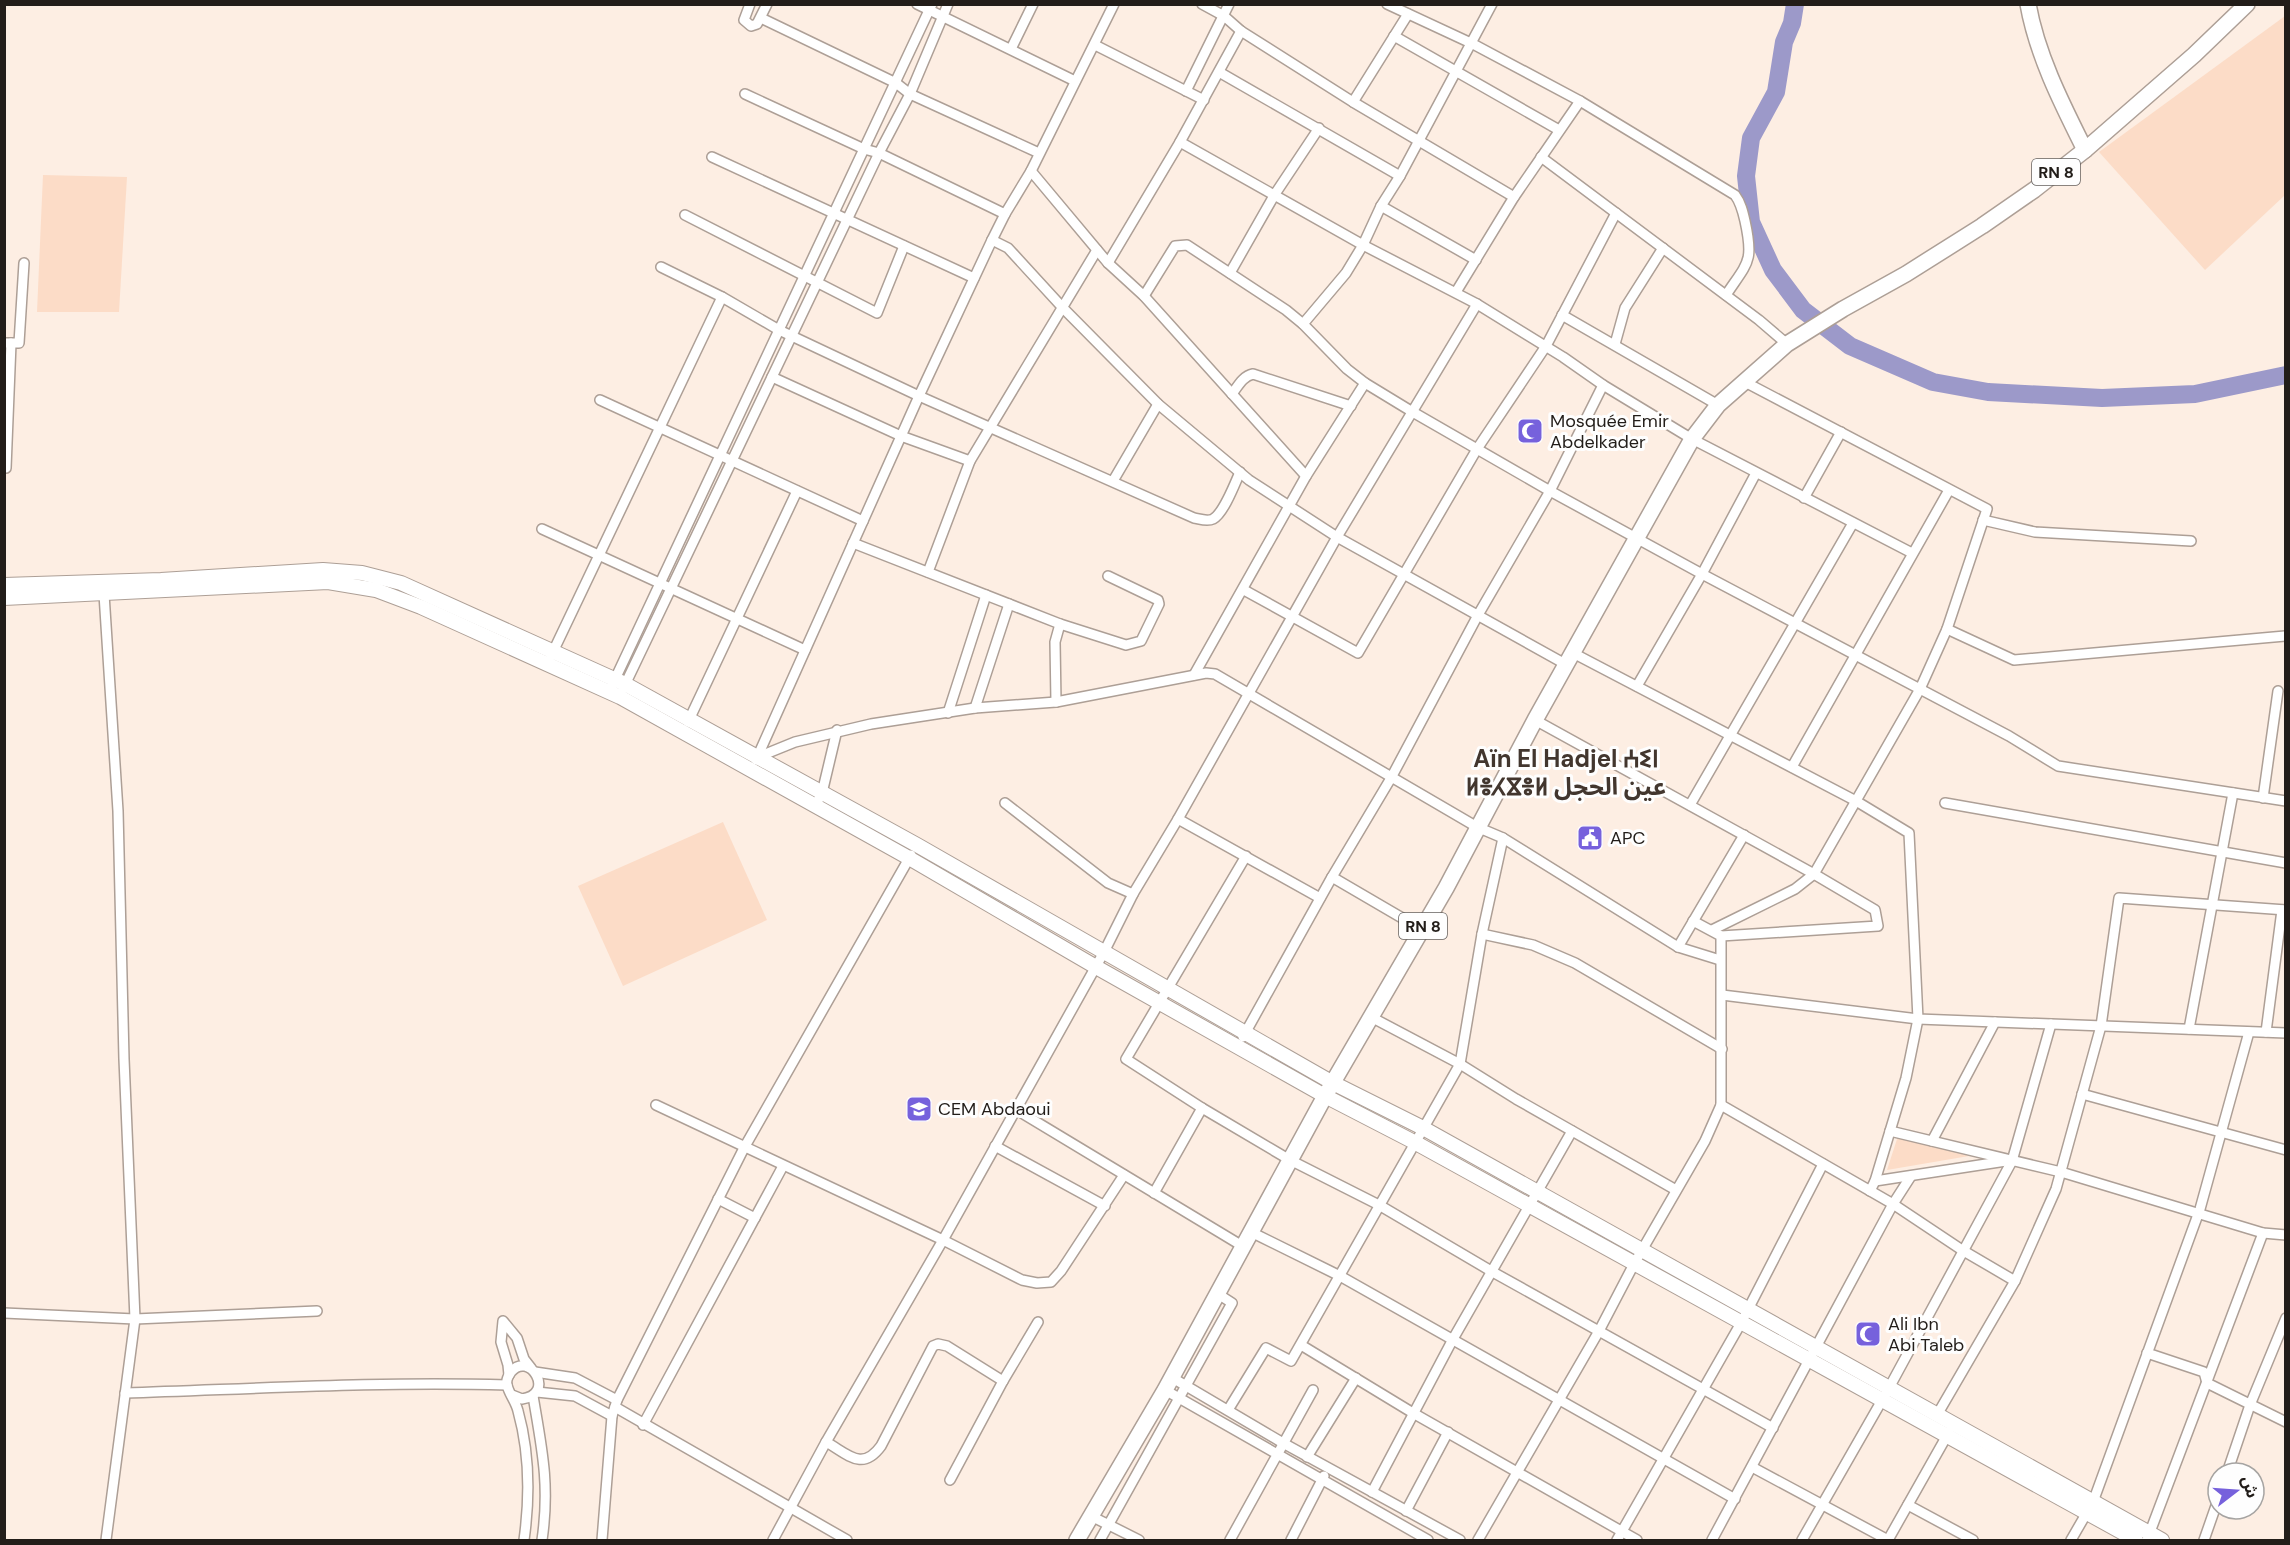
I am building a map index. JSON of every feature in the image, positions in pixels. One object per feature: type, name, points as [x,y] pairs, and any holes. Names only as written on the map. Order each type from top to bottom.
[{"type":"main road","points":[[2028,4],[2044,56],[2070,121],[2085,150]]},
{"type":"main road","name":"RN 8","points":[[1077,1540],[1218,1294],[1329,1090],[1421,929],[1692,439],[1718,405],[1793,340],[1906,274],[2034,190],[2085,150],[2194,55],[2247,4]]},
{"type":"main road","points":[[4,585],[161,580],[322,570],[362,573],[400,583],[550,658],[617,688],[686,726],[749,769],[1238,1047],[1329,1090],[1423,1128],[1817,1348],[1886,1394],[1950,1430],[2090,1508],[2153,1538]]},
{"type":"main road","points":[[4,598],[328,582],[376,590],[550,658]]},
{"type":"main road","points":[[686,726],[758,757],[1170,989],[1245,1033],[1329,1090],[1416,1143],[1528,1206],[1809,1360],[1937,1415],[1950,1430]]},
{"type":"main road","points":[[2090,1508],[2136,1540]]},
{"type":"street","points":[[750,4],[744,18],[746,24],[755,25],[767,4]]},
{"type":"street","points":[[917,4],[931,7],[943,16],[1076,81]]},
{"type":"street","points":[[617,688],[671,588],[879,153],[910,94],[948,4]]},
{"type":"street","points":[[1011,49],[1033,4]]},
{"type":"street","points":[[749,769],[758,757],[974,278],[1005,214],[1031,171],[1114,4]]},
{"type":"street","points":[[1202,4],[1224,16],[1241,31],[1353,102],[1514,197]]},
{"type":"street","points":[[1186,91],[1229,4]]},
{"type":"street","points":[[1303,324],[1346,273],[1363,245],[1381,206],[1473,44],[1492,4]]},
{"type":"street","points":[[1390,5],[1473,44],[1580,101],[1738,199],[1742,206],[1750,254],[1748,262],[1726,295]]},
{"type":"street","points":[[617,688],[661,583],[931,7]]},
{"type":"street","points":[[1353,102],[1408,14]]},
{"type":"street","points":[[761,18],[896,83],[910,94],[1039,153]]},
{"type":"street","points":[[1108,263],[1180,142],[1241,31]]},
{"type":"street","points":[[1394,36],[1559,130]]},
{"type":"street","points":[[1095,45],[1204,100]]},
{"type":"street","points":[[1219,72],[1400,176]]},
{"type":"street","points":[[745,94],[864,149],[879,153],[1005,214]]},
{"type":"street","points":[[1456,292],[1514,197],[1580,101]]},
{"type":"street","points":[[1230,273],[1275,194],[1319,129]]},
{"type":"street","points":[[1180,142],[1363,245],[1478,304],[1603,385],[1692,439],[1912,553]]},
{"type":"street","points":[[712,157],[974,278]]},
{"type":"street","points":[[1541,157],[1759,320],[1793,340]]},
{"type":"street","points":[[1031,171],[1096,250],[1144,296],[1306,476]]},
{"type":"street","points":[[1381,206],[1476,260]]},
{"type":"street","points":[[1244,590],[1358,653],[1477,449],[1546,346],[1616,213]]},
{"type":"street","points":[[685,214],[877,312],[904,246]]},
{"type":"street","points":[[993,240],[1008,248],[1063,308],[1158,404],[1249,480],[1337,537],[1478,615],[1570,659],[1636,686],[1856,801],[1909,833],[1918,1019],[1906,1078],[1870,1191]]},
{"type":"street","points":[[1144,296],[1175,246],[1187,245],[1286,310],[1347,369],[1365,383],[1411,411],[1636,538],[2009,736],[2058,766],[2286,801]]},
{"type":"street","points":[[1615,344],[1625,308],[1663,248]]},
{"type":"street","points":[[928,572],[970,461],[1096,250]]},
{"type":"street","points":[[6,468],[8,343],[19,343],[24,263]]},
{"type":"street","points":[[661,267],[722,297],[779,330],[919,396],[1194,518],[1206,521],[1220,513],[1240,472]]},
{"type":"street","points":[[550,658],[722,297]]},
{"type":"street","points":[[773,1540],[826,1442],[943,1240],[1096,967],[1133,894],[1249,695],[1292,615],[1411,411],[1478,304]]},
{"type":"street","points":[[1562,315],[1718,405]]},
{"type":"street","points":[[1232,394],[1248,375],[1253,374],[1350,406]]},
{"type":"street","points":[[772,378],[901,436],[970,461]]},
{"type":"street","points":[[1712,930],[1794,890],[1814,874],[1920,690],[1947,629],[1987,509],[1743,381]]},
{"type":"street","points":[[1194,675],[1244,590],[1306,476],[1365,383]]},
{"type":"street","points":[[1238,1047],[1320,898],[1391,778],[1478,615],[1551,491],[1603,385]]},
{"type":"street","points":[[600,400],[863,521]]},
{"type":"street","points":[[1113,481],[1158,404]]},
{"type":"street","points":[[1804,498],[1841,432]]},
{"type":"street","points":[[1636,686],[1702,574],[1756,473]]},
{"type":"street","points":[[1792,767],[1949,490]]},
{"type":"street","points":[[686,726],[797,491]]},
{"type":"street","points":[[1983,520],[2035,532],[2191,540]]},
{"type":"street","points":[[1690,805],[1797,624],[1853,523]]},
{"type":"street","points":[[542,529],[805,650]]},
{"type":"street","points":[[853,543],[1060,624],[1126,645],[1141,641],[1158,600],[1108,576]]},
{"type":"street","points":[[104,594],[118,811],[124,1059],[135,1319],[106,1540]]},
{"type":"street","points":[[948,713],[986,595]]},
{"type":"street","points":[[975,708],[1009,604]]},
{"type":"street","points":[[1056,702],[1055,642],[1060,624]]},
{"type":"street","points":[[1947,629],[2014,660],[2285,636]]},
{"type":"street","points":[[758,757],[795,742],[837,730],[975,708],[1056,702],[1194,675],[1215,674],[1477,827],[1503,838],[1678,947],[1720,960]]},
{"type":"street","points":[[2263,798],[2278,691]]},
{"type":"street","points":[[1535,720],[1875,910],[1878,926],[1721,936],[1694,921]]},
{"type":"street","points":[[814,806],[822,793],[837,730]]},
{"type":"street","points":[[2189,1029],[2233,793]]},
{"type":"street","points":[[1005,803],[1108,883],[1133,894]]},
{"type":"street","points":[[1945,803],[2286,863]]},
{"type":"street","points":[[1178,819],[1320,898]]},
{"type":"street","points":[[1678,947],[1744,835]]},
{"type":"street","points":[[1228,1410],[1266,1348],[1291,1361],[1460,1064],[1482,934],[1503,838]]},
{"type":"street","points":[[602,1540],[615,1408],[744,1148],[917,845]]},
{"type":"street","points":[[1246,856],[1170,989],[1126,1059],[1290,1161],[1379,1205],[1491,1271],[1773,1428]]},
{"type":"street","points":[[1332,877],[1421,929]]},
{"type":"street","points":[[1937,1415],[2015,1281],[2056,1189],[2101,1026],[2118,898],[2284,910],[2266,1032]]},
{"type":"street","points":[[1482,934],[1533,945],[1575,963],[1722,1049]]},
{"type":"street","points":[[1478,1540],[1561,1400],[1634,1264],[1705,1141],[1721,1105],[1721,936]]},
{"type":"street","points":[[1722,995],[1918,1019],[2286,1033]]},
{"type":"street","points":[[1371,1017],[1460,1064],[1676,1190]]},
{"type":"street","points":[[1932,1141],[1995,1022]]},
{"type":"street","points":[[1802,1540],[1886,1394],[2012,1161],[2051,1024]]},
{"type":"street","points":[[2071,1540],[2090,1508],[2198,1214],[2249,1032]]},
{"type":"street","points":[[2082,1094],[2286,1150]]},
{"type":"street","points":[[656,1105],[943,1240],[1022,1280],[1037,1283],[1051,1282],[1061,1271],[1124,1175]]},
{"type":"street","points":[[1721,1105],[1893,1204],[1962,1250],[2015,1281]]},
{"type":"street","points":[[1154,1193],[1202,1108]]},
{"type":"street","points":[[1015,1109],[1244,1247]]},
{"type":"street","points":[[1372,1492],[1453,1339],[1572,1131]]},
{"type":"street","points":[[1890,1131],[2061,1172],[2263,1233],[2286,1235]]},
{"type":"street","points":[[995,1146],[1105,1206]]},
{"type":"street","points":[[1875,1181],[2012,1161]]},
{"type":"street","points":[[1619,1536],[1741,1323],[1823,1164]]},
{"type":"street","points":[[644,1425],[783,1166]]},
{"type":"street","points":[[1712,1540],[1893,1204],[1911,1176]]},
{"type":"street","points":[[718,1199],[755,1218]]},
{"type":"street","points":[[1251,1232],[1340,1276],[1735,1499]]},
{"type":"street","points":[[2153,1538],[2263,1233]]},
{"type":"street","points":[[1100,1540],[1232,1303],[1218,1294]]},
{"type":"street","points":[[4,1313],[135,1319],[317,1311]]},
{"type":"street","points":[[2231,1461],[2250,1405],[2286,1318]]},
{"type":"street","points":[[524,1540],[528,1508],[528,1470],[519,1417],[508,1380],[508,1365],[501,1342],[503,1321],[517,1338],[524,1359],[539,1381],[535,1394],[546,1468],[547,1510],[542,1540]]},
{"type":"street","points":[[950,1480],[1038,1322]]},
{"type":"street","points":[[826,1442],[857,1460],[867,1460],[874,1455],[881,1446],[933,1346],[938,1344],[946,1346],[1003,1382]]},
{"type":"street","points":[[1301,1345],[1413,1413],[1518,1472],[1619,1536],[1637,1540]]},
{"type":"street","points":[[2148,1353],[2204,1372],[2207,1383],[2286,1422]]},
{"type":"street","points":[[508,1380],[512,1371],[521,1367],[575,1378],[615,1408],[847,1540]]},
{"type":"street","points":[[1307,1457],[1356,1378]]},
{"type":"street","points":[[125,1393],[508,1380]]},
{"type":"street","points":[[1168,1383],[1187,1386],[1307,1457],[1460,1540]]},
{"type":"street","points":[[1168,1383],[1180,1399],[1430,1540],[1438,1529]]},
{"type":"street","points":[[1230,1540],[1313,1390]]},
{"type":"street","points":[[512,1395],[522,1399],[535,1394],[575,1396],[615,1408]]},
{"type":"street","points":[[1752,1467],[1888,1540],[1950,1430]]},
{"type":"street","points":[[1406,1511],[1448,1432]]},
{"type":"street","points":[[1291,1540],[1328,1468]]},
{"type":"street","points":[[1908,1505],[1973,1540]]},
{"type":"street","points":[[1091,1515],[1139,1540]]},
{"type":"street","points":[[2204,1540],[2211,1521]]},
{"type":"shaded area","points":[[2285,16],[2285,195],[2205,270],[2099,152]]},
{"type":"shaded area","points":[[43,175],[127,177],[119,312],[37,312]]},
{"type":"shaded area","points":[[723,822],[767,920],[623,986],[578,886]]},
{"type":"shaded area","points":[[1898,1136],[1969,1156],[1887,1170]]},
{"type":"waterway","points":[[1795,4],[1792,23],[1784,42],[1776,92],[1751,138],[1746,176],[1751,222],[1773,270],[1803,310],[1850,346],[1933,382],[1988,392],[2102,398],[2195,394],[2286,375]]},
{"type":"place","name":"Mosquée Emir Abdelkader","points":[[1530,431]]},
{"type":"place","name":"APC","points":[[1590,838]]},
{"type":"place","name":"CEM Abdaoui","points":[[919,1109]]},
{"type":"place","name":"Ali Ibn Abi Taleb","points":[[1868,1334]]},
{"type":"district","name":"Aïn El Hadjel ⵄⵉⵏ ⵍⴻⵃⴵⴻⵍ عين الحجل","points":[[1566,773]]}]
